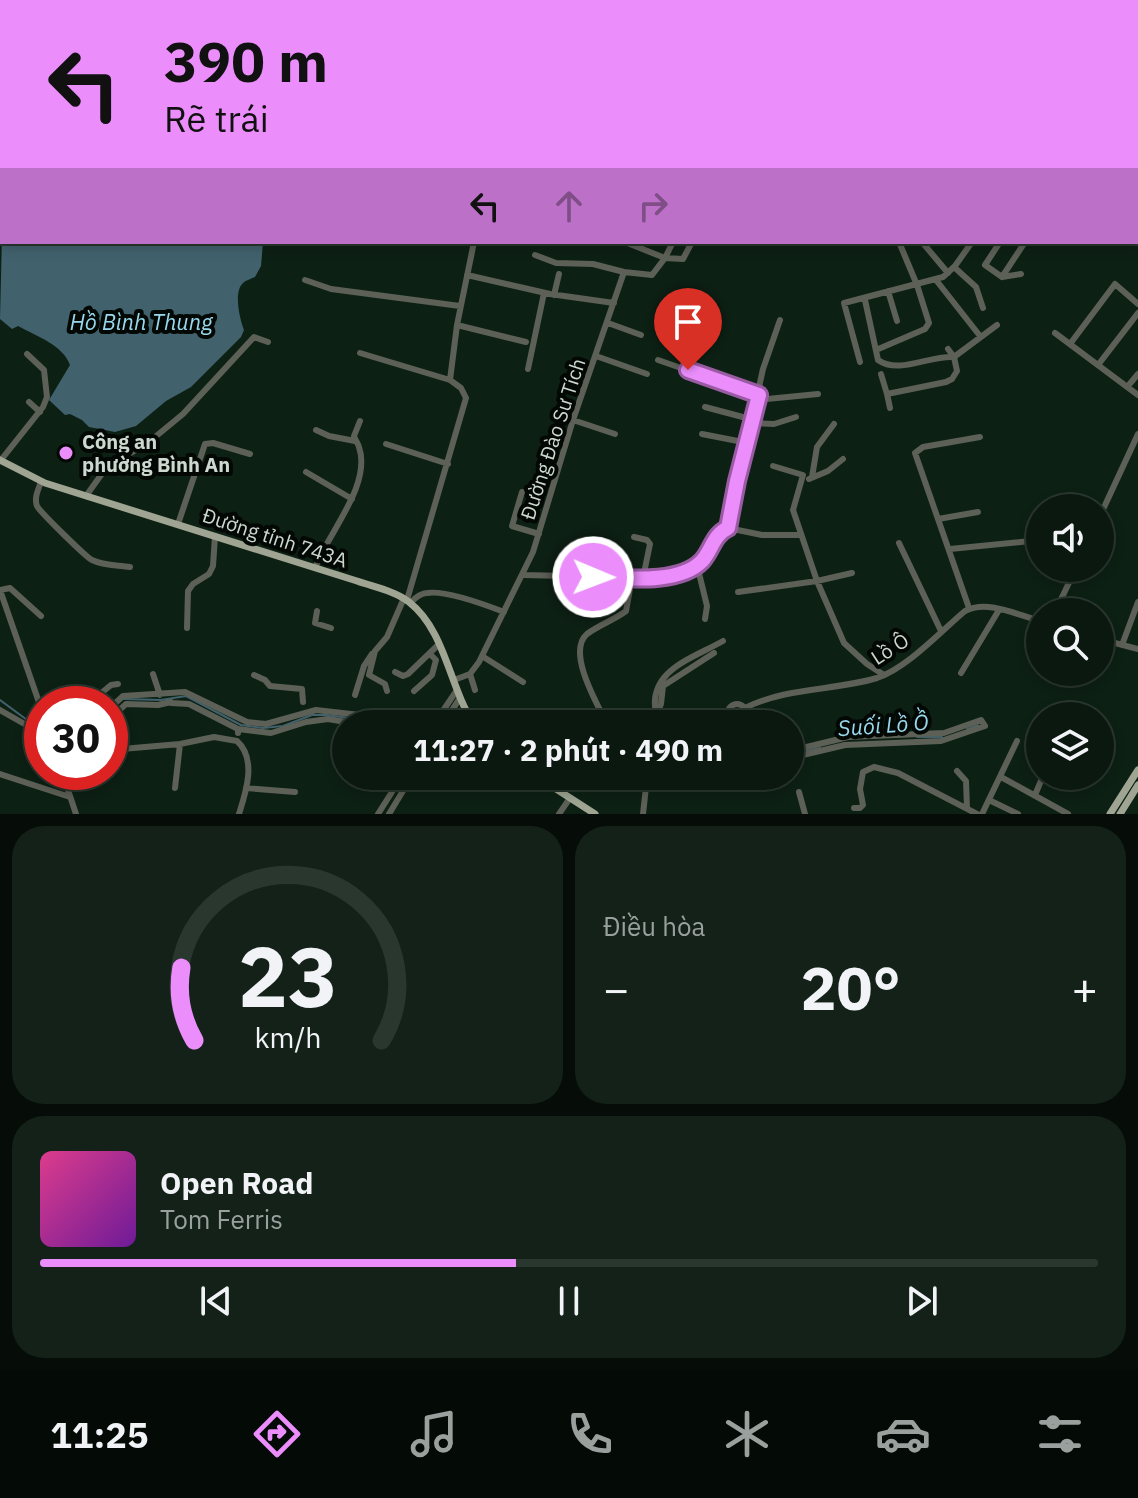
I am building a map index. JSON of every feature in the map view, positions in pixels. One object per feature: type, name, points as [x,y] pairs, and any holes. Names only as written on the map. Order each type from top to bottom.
[{"type":"main road","name":"Đường tỉnh 743A","points":[[0,460],[41,482],[407,600]]},
{"type":"main road","points":[[407,600],[426,622],[466,710]]},
{"type":"main road","points":[[1110,814],[1138,770]]},
{"type":"main road","points":[[1120,814],[1138,785]]},
{"type":"main road","points":[[558,790],[583,811],[595,814]]},
{"type":"street","points":[[450,380],[460,306],[474,244]]},
{"type":"street","points":[[630,244],[681,261],[691,244]]},
{"type":"street","points":[[535,255],[556,263],[593,264],[652,275],[672,244]]},
{"type":"street","points":[[876,350],[928,325],[917,285],[900,244]]},
{"type":"street","points":[[924,244],[951,270],[976,287],[983,308]]},
{"type":"street","points":[[860,362],[844,303],[936,280],[951,270],[968,244]]},
{"type":"street","points":[[999,244],[985,265],[1002,277],[1021,274]]},
{"type":"street","points":[[1002,277],[1024,244]]},
{"type":"street","name":"Đường Đào Sư Tích","points":[[470,674],[524,575],[624,272]]},
{"type":"street","points":[[554,295],[559,274]]},
{"type":"street","points":[[467,275],[554,295],[614,303]]},
{"type":"street","points":[[305,280],[331,289],[460,306]]},
{"type":"street","points":[[936,280],[980,336]]},
{"type":"street","points":[[1070,344],[1115,284],[1138,304]]},
{"type":"street","points":[[888,291],[897,321]]},
{"type":"street","points":[[528,369],[544,293]]},
{"type":"street","points":[[865,300],[878,360],[885,365],[954,357],[997,325]]},
{"type":"street","points":[[1098,365],[1138,313]]},
{"type":"street","points":[[728,528],[737,481],[754,422],[763,369],[780,320]]},
{"type":"street","points":[[608,323],[641,335]]},
{"type":"street","points":[[457,325],[526,342]]},
{"type":"street","points":[[1055,333],[1138,395]]},
{"type":"street","points":[[86,496],[106,468],[149,442],[183,414],[254,337],[268,342]]},
{"type":"street","points":[[887,394],[952,379],[957,371],[954,357],[948,349]]},
{"type":"street","points":[[355,695],[374,654],[407,600],[466,398],[461,388],[450,380],[360,353]]},
{"type":"street","points":[[0,460],[40,412],[47,397],[44,370],[27,354]]},
{"type":"street","points":[[596,356],[647,374]]},
{"type":"street","points":[[658,360],[758,397],[818,394]]},
{"type":"street","points":[[881,374],[890,408]]},
{"type":"street","points":[[1128,386],[1138,374]]},
{"type":"street","points":[[29,402],[40,412]]},
{"type":"street","points":[[705,407],[754,422],[774,424],[796,417]]},
{"type":"street","points":[[573,420],[615,434]]},
{"type":"street","points":[[315,568],[324,544],[358,486],[360,447],[355,441],[354,432],[360,421]]},
{"type":"street","points":[[812,477],[817,447],[834,424]]},
{"type":"street","points":[[316,430],[355,441]]},
{"type":"street","points":[[702,434],[748,443]]},
{"type":"street","points":[[1110,494],[1138,434]]},
{"type":"street","points":[[980,437],[923,447],[915,453],[969,608],[978,605],[1026,617]]},
{"type":"street","points":[[178,524],[205,444],[213,443],[250,454]]},
{"type":"street","points":[[386,444],[448,464]]},
{"type":"street","points":[[802,481],[828,471],[843,459]]},
{"type":"street","points":[[773,466],[802,474],[793,510],[817,581],[844,643],[884,675]]},
{"type":"street","points":[[306,472],[352,499]]},
{"type":"street","points":[[41,482],[36,500],[38,507],[67,535],[80,553],[107,565],[130,567]]},
{"type":"street","points":[[522,492],[512,526],[539,534]]},
{"type":"street","points":[[938,519],[978,512]]},
{"type":"street","points":[[524,575],[643,578],[671,575],[697,565],[718,534],[728,528],[762,535],[800,535]]},
{"type":"street","points":[[187,628],[188,591],[193,584],[204,579],[213,566],[215,536]]},
{"type":"street","points":[[634,537],[647,540],[650,544],[643,578]]},
{"type":"street","points":[[950,549],[1026,541]]},
{"type":"street","points":[[899,543],[941,631]]},
{"type":"street","points":[[593,577],[595,559]]},
{"type":"street","points":[[608,563],[610,577]]},
{"type":"street","points":[[697,565],[707,606],[705,619]]},
{"type":"street","points":[[738,592],[852,573]]},
{"type":"street","points":[[601,710],[582,669],[581,645],[584,637],[626,611],[632,578]]},
{"type":"street","points":[[33,686],[0,590],[10,588],[41,616]]},
{"type":"street","points":[[407,600],[431,592],[504,612]]},
{"type":"street","points":[[1122,645],[1138,602]]},
{"type":"street","name":"Lồ Ô","points":[[730,710],[731,706],[739,704],[745,708],[781,694],[884,675],[906,661],[969,608]]},
{"type":"street","points":[[961,673],[999,610]]},
{"type":"street","points":[[317,611],[315,623],[331,628]]},
{"type":"street","points":[[656,710],[655,691],[667,674],[723,641]]},
{"type":"street","points":[[1114,643],[1138,649]]},
{"type":"street","points":[[395,672],[406,676],[438,645]]},
{"type":"street","points":[[657,710],[663,686],[714,653]]},
{"type":"street","points":[[414,691],[434,672],[436,660],[430,654]]},
{"type":"street","points":[[482,656],[523,682]]},
{"type":"street","points":[[153,674],[160,695]]},
{"type":"street","points":[[454,680],[470,674],[475,690]]},
{"type":"street","points":[[254,675],[270,686],[302,689],[303,702]]},
{"type":"street","points":[[365,675],[385,684],[387,691]]},
{"type":"street","points":[[110,686],[118,684]]},
{"type":"street","points":[[128,704],[171,700],[185,692],[247,722],[266,724],[316,710],[332,711]]},
{"type":"street","points":[[445,710],[458,694]]},
{"type":"street","points":[[128,696],[160,695],[189,704],[238,729],[271,733],[306,722],[332,720]]},
{"type":"street","points":[[0,710],[24,724]]},
{"type":"street","points":[[804,748],[848,737],[886,739],[941,741],[985,726],[981,720],[944,733],[886,739],[845,745],[804,755]]},
{"type":"street","points":[[238,729],[237,741],[247,756],[246,788],[239,814]]},
{"type":"street","points":[[128,748],[180,744],[214,737],[237,741]]},
{"type":"street","points":[[854,808],[863,805],[860,789],[863,772],[874,767],[898,773],[980,814],[1017,741]]},
{"type":"street","points":[[175,788],[180,744]]},
{"type":"street","points":[[957,771],[966,781],[967,808]]},
{"type":"street","points":[[0,774],[70,797]]},
{"type":"street","points":[[1001,777],[1068,814]]},
{"type":"street","points":[[246,788],[295,792]]},
{"type":"street","points":[[68,790],[76,814]]},
{"type":"street","points":[[378,814],[393,790]]},
{"type":"street","points":[[389,814],[404,790]]},
{"type":"street","points":[[643,814],[646,790]]},
{"type":"street","points":[[1035,795],[1037,790]]},
{"type":"street","points":[[799,792],[805,814]]},
{"type":"street","points":[[559,814],[570,798]]},
{"type":"street","points":[[989,800],[1018,814]]},
{"type":"water","name":"Hồ Bình Thung","points":[[2,244],[263,244],[261,266],[255,277],[243,283],[238,293],[244,330],[241,337],[191,387],[166,401],[136,426],[115,432],[89,427],[70,414],[65,415],[49,400],[70,365],[66,358],[48,342],[18,326],[12,329],[0,319]]},
{"type":"waterway","name":"Suối Lồ Ồ","points":[[128,699],[161,700],[186,696],[241,725],[263,728],[283,726],[312,715],[332,716]]},
{"type":"waterway","name":"Suối Lồ Ồ","points":[[0,700],[24,718]]},
{"type":"waterway","name":"Suối Lồ Ồ","points":[[967,729],[978,725]]},
{"type":"waterway","name":"Suối Lồ Ồ","points":[[917,737],[942,737]]},
{"type":"waterway","name":"Suối Lồ Ồ","points":[[804,751],[820,748]]},
{"type":"place","name":"Công an phường Bình An","points":[[66,453]]},
{"type":"route","points":[[593,577],[651,578],[685,572],[701,562],[718,534],[728,528],[759,395],[688,370]]}]
